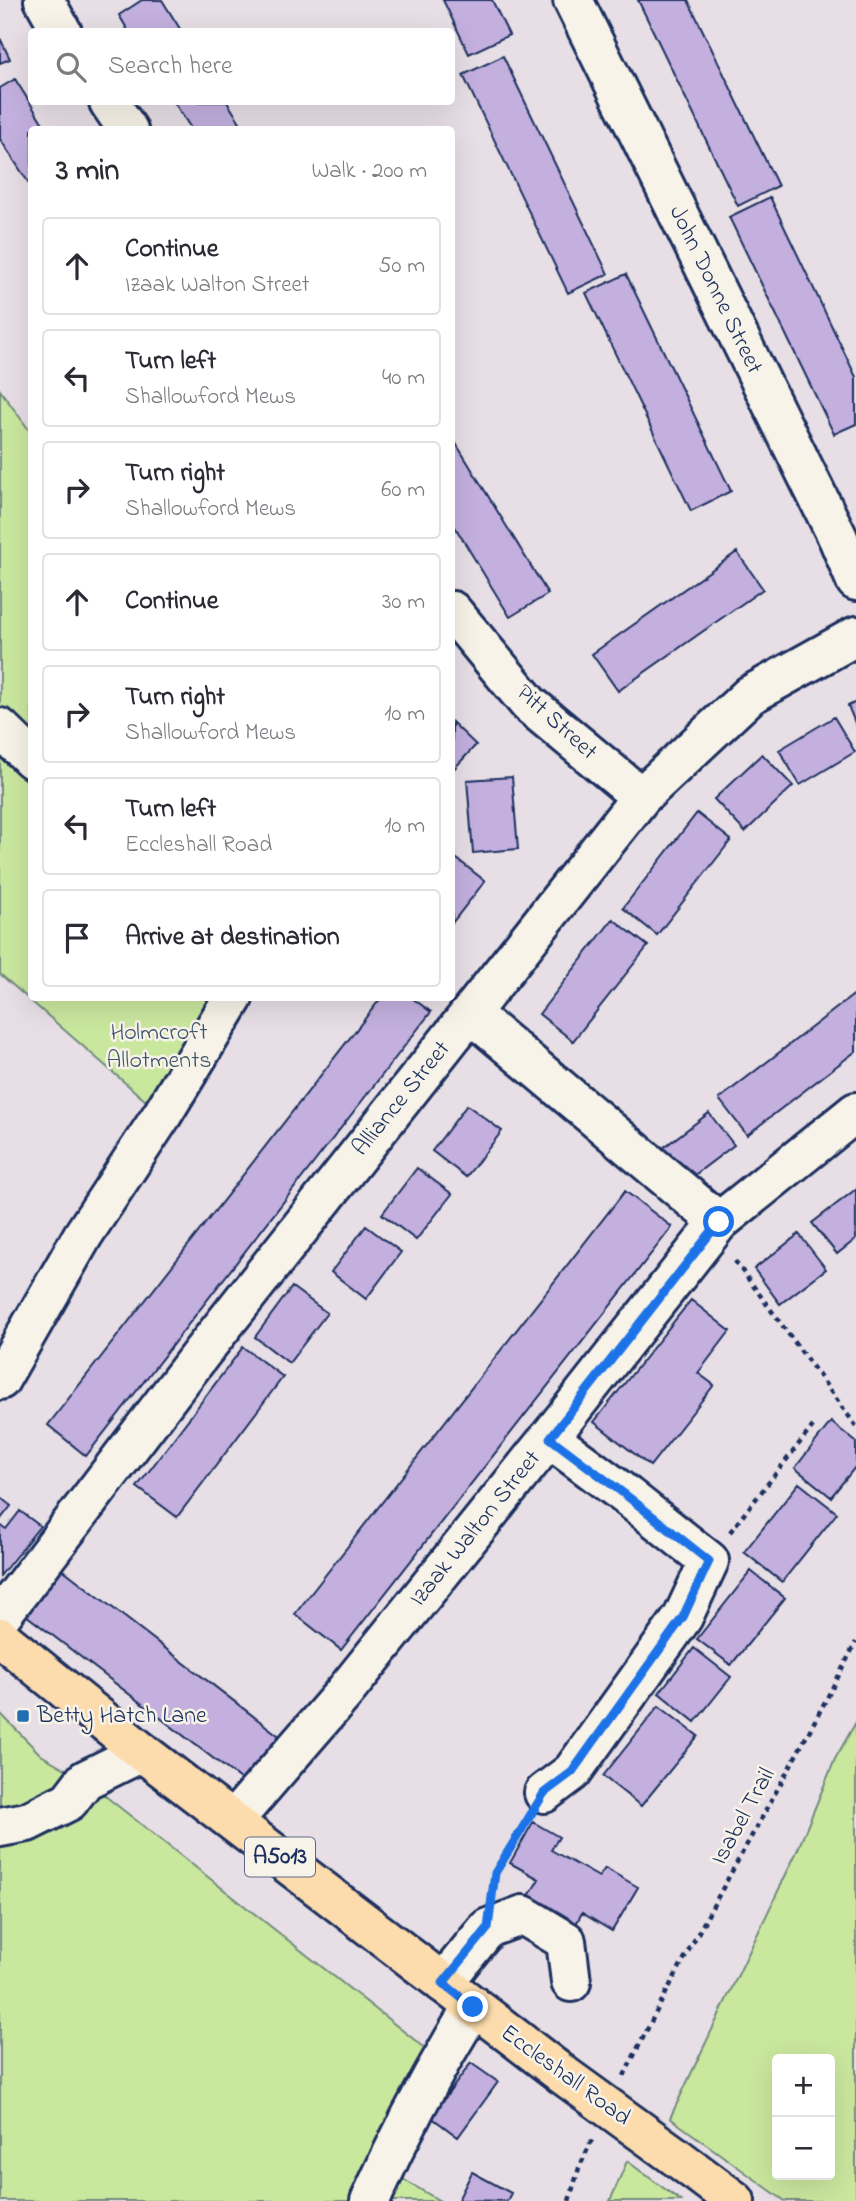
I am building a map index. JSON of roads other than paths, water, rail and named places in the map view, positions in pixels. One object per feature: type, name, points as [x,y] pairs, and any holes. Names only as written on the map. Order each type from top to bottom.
[{"type":"main road","name":"Eccleshall Road","points":[[0,1637],[142,1752],[473,2007],[735,2201]]},
{"type":"street","points":[[44,0],[60,28]]},
{"type":"street","name":"John Donne Street","points":[[573,0],[838,538],[856,580]]},
{"type":"street","points":[[111,105],[125,126]]},
{"type":"street","name":"Pitt Street","points":[[455,615],[529,704],[641,797]]},
{"type":"street","name":"Alliance Street","points":[[0,1616],[203,1351],[641,797],[750,695],[856,636]]},
{"type":"street","points":[[0,728],[28,755]]},
{"type":"street","points":[[0,1380],[83,1236],[162,1115],[231,1001]]},
{"type":"street","points":[[471,1014],[719,1222]]},
{"type":"street","name":"Izaak Walton Street","points":[[233,1821],[343,1694],[550,1438],[719,1222],[856,1112]]},
{"type":"street","points":[[544,1793],[572,1772],[683,1617],[709,1561],[550,1438]]},
{"type":"street","points":[[0,1827],[27,1822],[69,1801],[85,1780],[142,1752]]},
{"type":"street","points":[[443,1983],[488,1928],[523,1915],[566,1941],[571,1982]]},
{"type":"street","points":[[370,2201],[405,2125],[440,2060],[473,2007]]},
{"type":"place","name":"Betty Hatch Lane","points":[[23,1716]]},
{"type":"park label","name":"Holmcroft Allotments","points":[[159,1047]]}]
